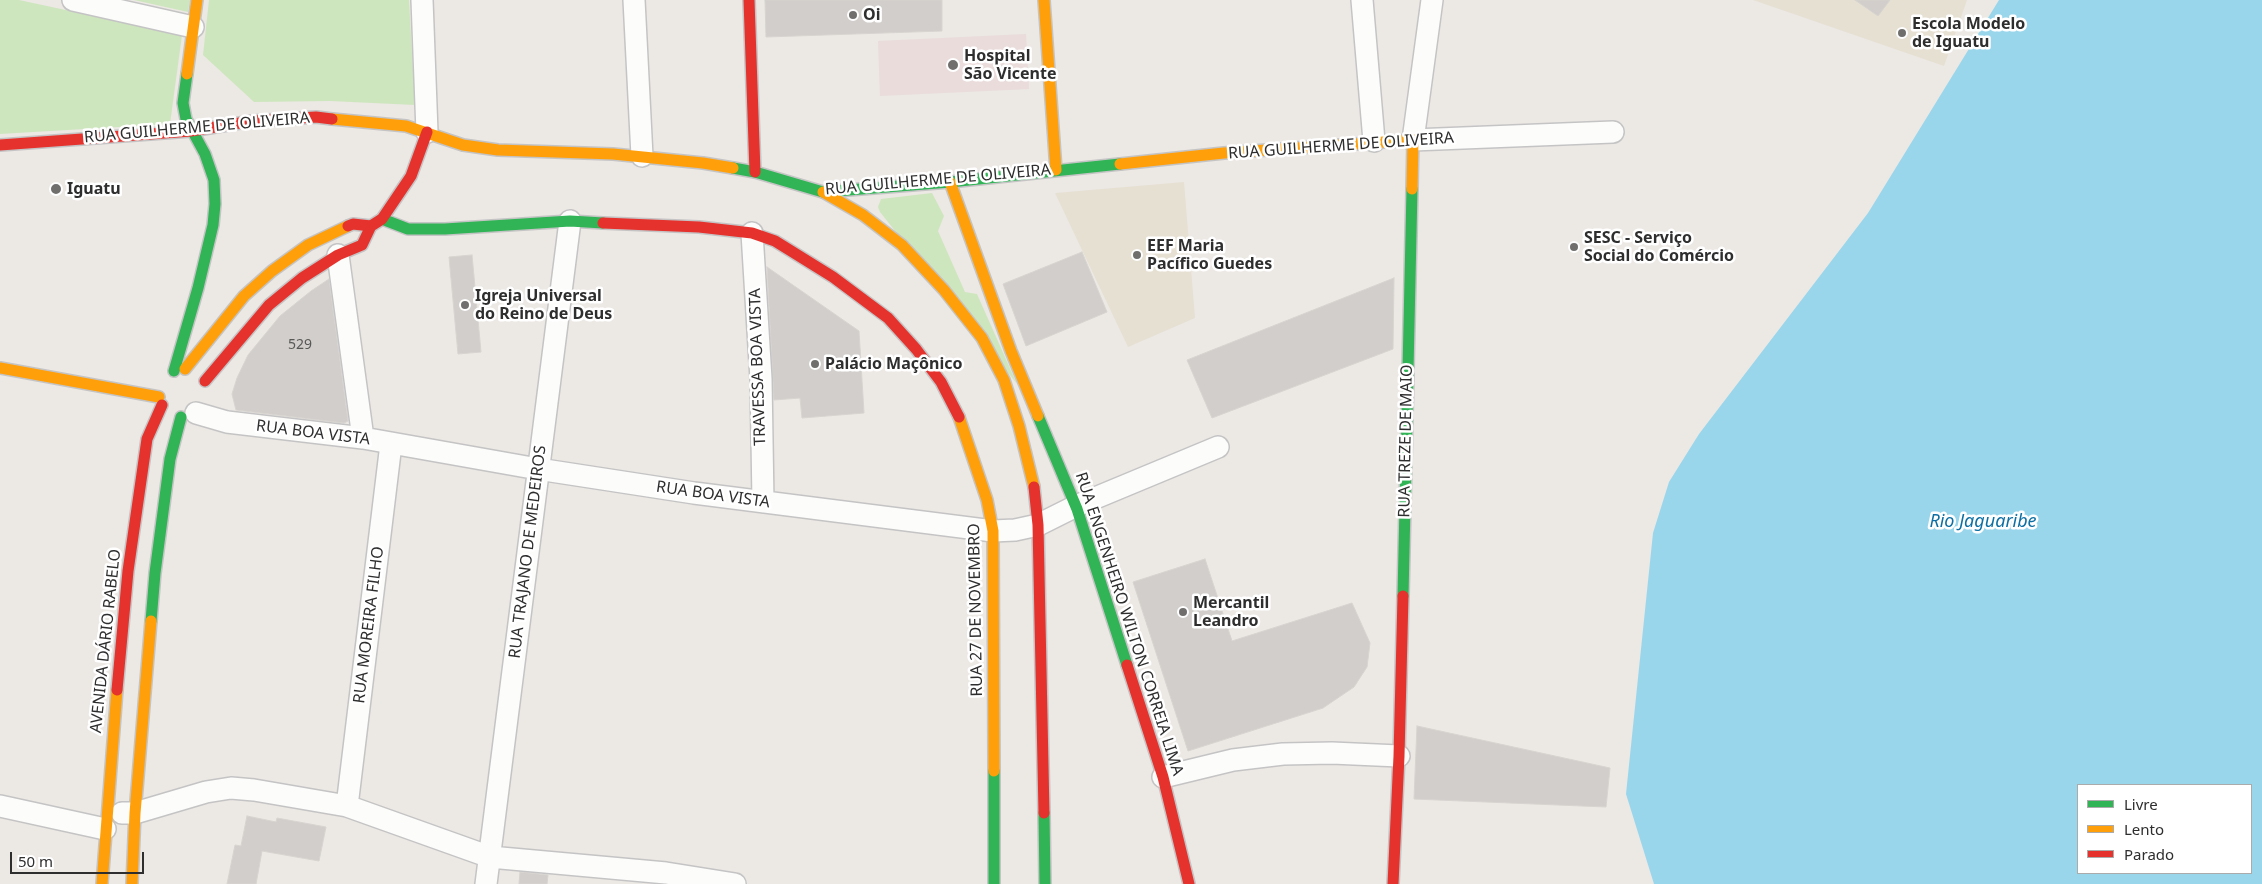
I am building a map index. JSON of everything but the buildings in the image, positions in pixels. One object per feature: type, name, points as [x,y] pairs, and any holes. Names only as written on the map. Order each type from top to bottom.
[{"type":"main road","points":[[197,0],[182,103],[186,119],[205,154],[214,180],[215,204],[213,225],[198,288],[168,384],[171,414],[197,407]]},
{"type":"main road","points":[[749,0],[755,172]]},
{"type":"main road","points":[[1044,0],[1056,170]]},
{"type":"main road","name":"RUA GUILHERME DE OLIVEIRA","points":[[0,145],[191,131],[252,121],[316,117],[406,126],[463,145],[498,150],[642,156],[755,172],[822,192],[950,182],[1224,153],[1412,140]]},
{"type":"main road","points":[[0,368],[168,384],[195,372],[205,381],[269,305],[302,278],[338,255],[362,245],[371,226],[382,219],[411,176],[421,153],[427,132]]},
{"type":"main road","name":"RUA TREZE DE MAIO","points":[[1393,884],[1399,756],[1412,140]]},
{"type":"main road","name":"RUA ENGENHEIRO WILTON CORREIA LIMA","points":[[950,182],[1011,350],[1076,506],[1163,777],[1189,884]]},
{"type":"main road","points":[[822,192],[863,215],[902,244],[944,290],[982,338],[1004,380],[1019,426],[1033,479],[1038,525],[1045,884]]},
{"type":"main road","points":[[382,219],[408,229],[445,229],[570,221]]},
{"type":"main road","name":"RUA 27 DE NOVEMBRO","points":[[570,221],[699,227],[752,233],[775,241],[833,277],[888,318],[916,349],[941,382],[957,411],[974,456],[987,500],[993,531],[993,882]]},
{"type":"main road","name":"AVENIDA DÁRIO RABELO","points":[[132,884],[147,438],[168,384],[244,296],[272,271],[308,245],[353,224],[371,226]]},
{"type":"main road","name":"AVENIDA DÁRIO RABELO","points":[[102,884],[106,821],[141,572],[170,459],[197,407],[205,381]]},
{"type":"street","points":[[73,0],[101,3],[193,28]]},
{"type":"street","points":[[422,0],[427,132]]},
{"type":"street","points":[[634,0],[642,156]]},
{"type":"street","points":[[1362,0],[1374,142]]},
{"type":"street","name":"RUA TREZE DE MAIO","points":[[1412,140],[1432,0]]},
{"type":"street","name":"RUA GUILHERME DE OLIVEIRA","points":[[1412,140],[1613,132]]},
{"type":"street","name":"RUA TRAJANO DE MEDEIROS","points":[[486,884],[570,221]]},
{"type":"street","name":"TRAVESSA BOA VISTA","points":[[752,233],[761,379],[763,502]]},
{"type":"street","points":[[338,255],[363,438]]},
{"type":"street","name":"RUA BOA VISTA","points":[[197,407],[227,422],[363,438],[538,469],[763,502],[993,531],[1016,530],[1038,525],[1076,506],[1218,447]]},
{"type":"street","name":"RUA MOREIRA FILHO","points":[[347,806],[390,444]]},
{"type":"street","points":[[1163,777],[1234,760],[1282,754],[1332,753],[1399,756]]},
{"type":"street","points":[[0,806],[106,821],[206,792],[231,788],[310,798],[347,806],[490,857],[664,879],[735,884]]},
{"type":"shaded area","name":"Escola Modelo de Iguatu","points":[[1753,0],[1967,0],[1944,66]]},
{"type":"shaded area","name":"Hospital São Vicente","points":[[1026,34],[1029,89],[880,96],[878,41]]},
{"type":"shaded area","name":"EEF Maria Pacífico Guedes","points":[[1184,182],[1195,318],[1128,347],[1055,193]]},
{"type":"green space","points":[[0,0],[19,0],[182,35],[170,124],[0,134]]},
{"type":"green space","points":[[134,0],[190,0],[188,12]]},
{"type":"green space","points":[[209,0],[409,0],[415,105],[330,101],[254,102],[203,55]]},
{"type":"green space","points":[[932,193],[944,216],[938,231],[965,292],[977,294],[1017,384],[880,212],[878,207],[881,199]]},
{"type":"water","name":"Rio Jaguaribe","points":[[1999,0],[2262,0],[2262,884],[1654,884],[1626,794],[1653,533],[1669,482],[1699,434],[1868,213]]},
{"type":"traffic: fast","points":[[174,371],[198,288],[213,225],[215,204],[214,180],[205,154],[186,119],[183,103],[187,74]]},
{"type":"traffic: fast","points":[[733,168],[755,172],[823,192],[950,182],[1120,164]]},
{"type":"traffic: fast","points":[[1403,596],[1412,189]]},
{"type":"traffic: fast","points":[[382,219],[408,229],[445,229],[570,221],[603,223]]},
{"type":"traffic: fast","points":[[1038,416],[1077,509],[1127,665]]},
{"type":"traffic: fast","points":[[151,621],[155,573],[170,459],[181,417]]},
{"type":"traffic: fast","points":[[994,771],[994,884]]},
{"type":"traffic: fast","points":[[1044,813],[1045,884]]},
{"type":"traffic: slow","points":[[187,74],[197,0]]},
{"type":"traffic: slow","points":[[1044,0],[1056,170]]},
{"type":"traffic: slow","points":[[332,119],[406,126],[463,145],[498,150],[613,154],[733,168]]},
{"type":"traffic: slow","points":[[1120,164],[1224,153],[1413,140],[1412,189]]},
{"type":"traffic: slow","points":[[950,182],[1011,351],[1038,416]]},
{"type":"traffic: slow","points":[[823,192],[863,215],[902,245],[944,290],[982,338],[1004,380],[1019,426],[1034,487]]},
{"type":"traffic: slow","points":[[185,369],[244,296],[272,271],[308,245],[348,226]]},
{"type":"traffic: slow","points":[[0,368],[159,397]]},
{"type":"traffic: slow","points":[[959,417],[987,500],[993,531],[994,771]]},
{"type":"traffic: slow","points":[[132,884],[135,813],[151,621]]},
{"type":"traffic: slow","points":[[102,884],[117,690]]},
{"type":"traffic: jam","points":[[749,0],[755,172]]},
{"type":"traffic: jam","points":[[0,145],[191,131],[252,121],[316,117],[332,119]]},
{"type":"traffic: jam","points":[[348,226],[353,224],[371,226],[382,219],[411,176],[427,132]]},
{"type":"traffic: jam","points":[[603,223],[699,227],[752,233],[775,241],[833,277],[888,318],[916,349],[941,382],[959,417]]},
{"type":"traffic: jam","points":[[205,381],[269,305],[302,278],[338,255],[362,245],[371,226]]},
{"type":"traffic: jam","points":[[117,690],[128,571],[147,439],[162,405]]},
{"type":"traffic: jam","points":[[1034,487],[1038,525],[1044,813]]},
{"type":"traffic: jam","points":[[1393,884],[1399,756],[1403,596]]},
{"type":"traffic: jam","points":[[1127,665],[1163,777],[1189,884]]},
{"type":"place","name":"Oi","points":[[853,15]]},
{"type":"place","name":"Escola Modelo de Iguatu","points":[[1902,33]]},
{"type":"place","name":"Hospital São Vicente","points":[[953,65]]},
{"type":"place","name":"Iguatu","points":[[56,189]]},
{"type":"place","name":"SESC - Serviço Social do Comércio","points":[[1574,247]]},
{"type":"place","name":"EEF Maria Pacífico Guedes","points":[[1137,255]]},
{"type":"place","name":"Igreja Universal do Reino de Deus","points":[[465,305]]},
{"type":"place","name":"Palácio Maçônico","points":[[815,364]]},
{"type":"place","name":"Mercantil Leandro","points":[[1183,612]]}]
